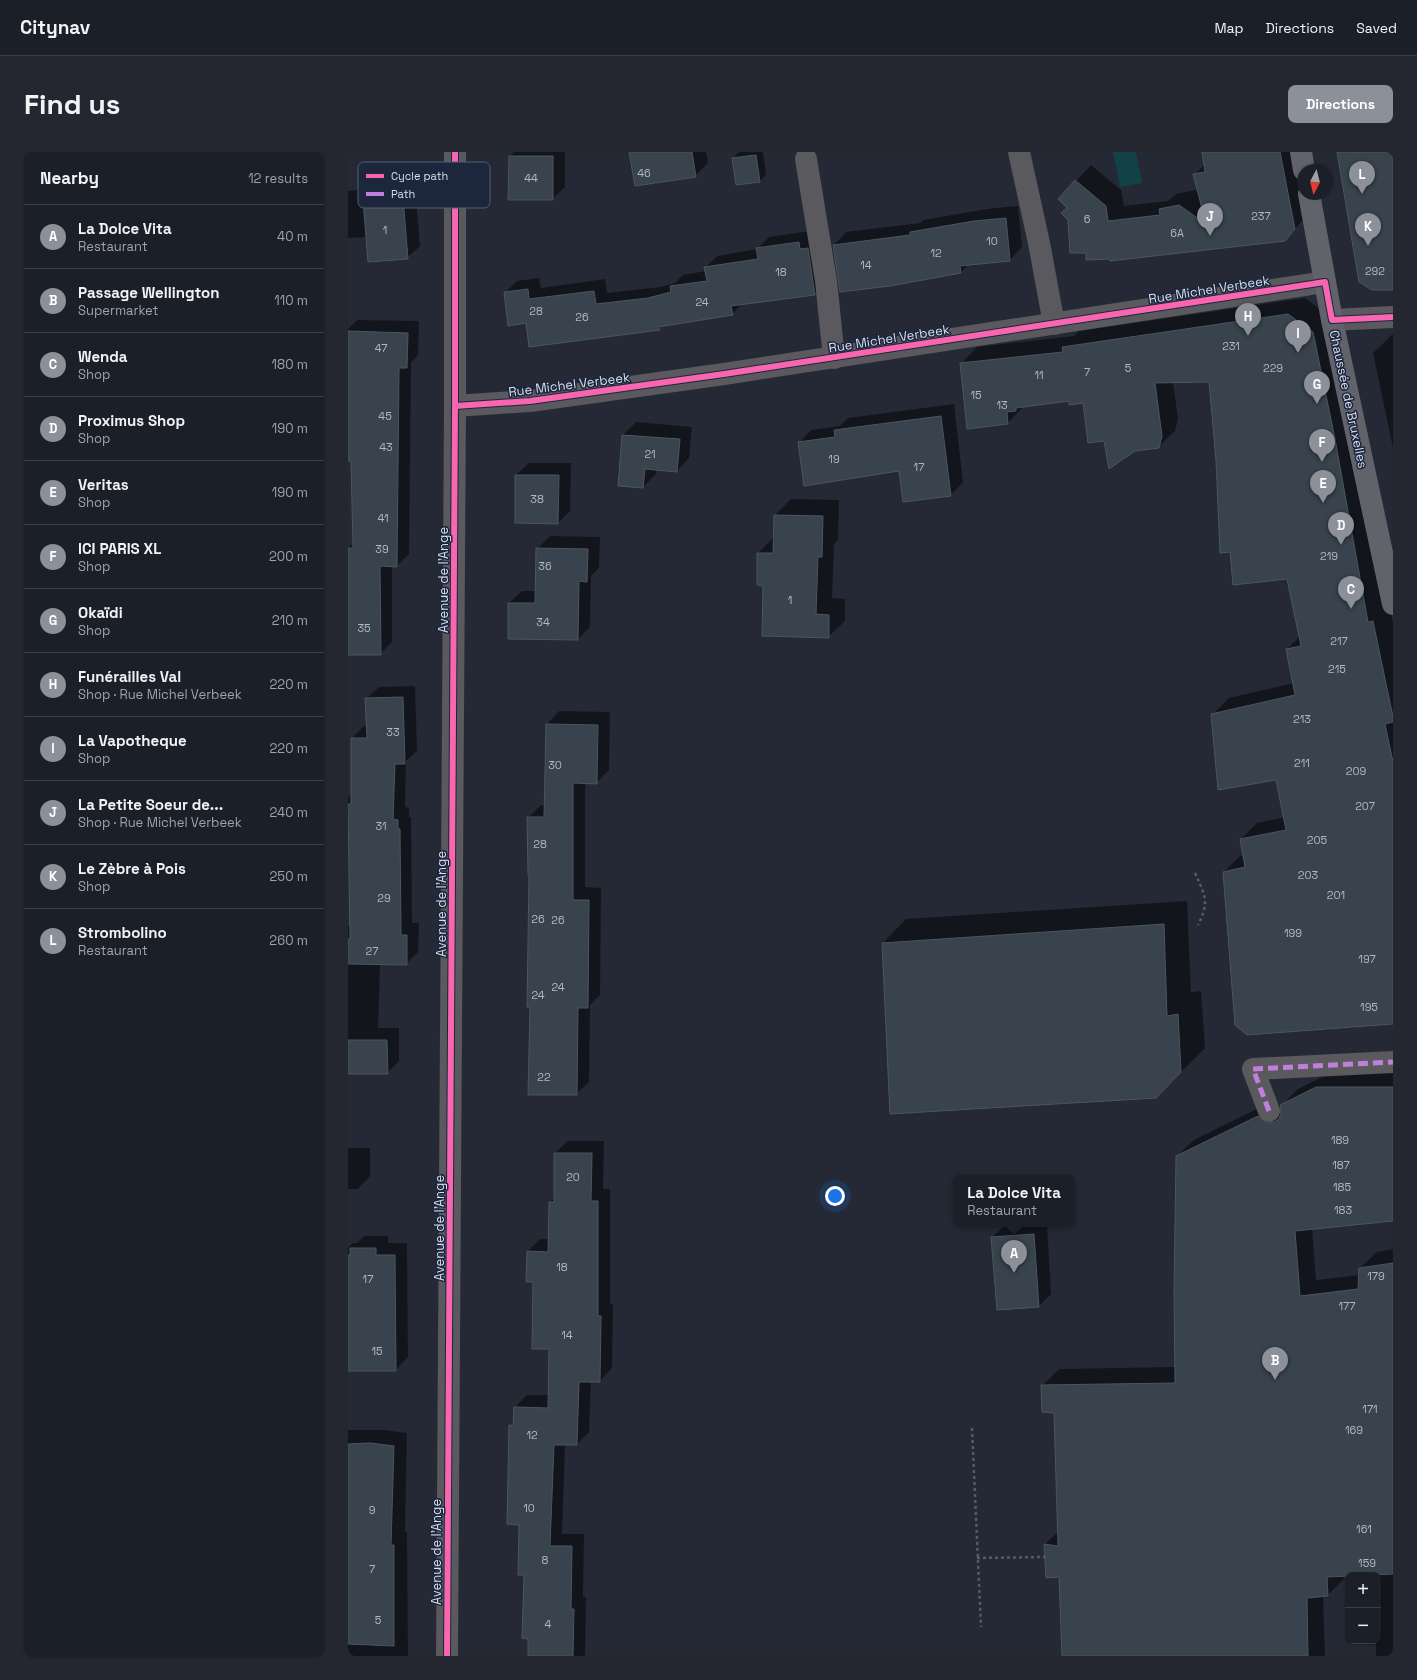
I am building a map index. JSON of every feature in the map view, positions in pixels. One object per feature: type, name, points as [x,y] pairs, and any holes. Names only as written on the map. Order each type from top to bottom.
[{"type":"main road","points":[[1301,152],[1303,164]]},
{"type":"main road","name":"Chaussée de Bruxelles","points":[[1310,200],[1332,320],[1393,604]]},
{"type":"street","points":[[1019,152],[1040,244],[1054,324]]},
{"type":"street","points":[[806,159],[826,281],[834,358]]},
{"type":"street","name":"Avenue de l'Ange","points":[[447,1656],[455,208]]},
{"type":"street","name":"Rue Michel Verbeek","points":[[455,406],[530,401],[834,358],[1325,282]]},
{"type":"street","points":[[1332,320],[1393,317]]},
{"type":"street","points":[[1269,1111],[1253,1069],[1393,1062]]},
{"type":"path","points":[[1195,872],[1205,897],[1205,911],[1198,925]]},
{"type":"path","points":[[972,1428],[981,1627]]},
{"type":"path","points":[[977,1558],[1045,1557]]},
{"type":"shaded area","points":[[1113,152],[1136,152],[1142,183],[1120,187]]},
{"type":"building","points":[[629,152],[692,152],[696,177],[635,186]]},
{"type":"building","points":[[1202,152],[1280,152],[1295,229],[1285,241],[1110,261],[1109,259],[1086,260],[1086,253],[1070,253],[1068,220],[1061,213],[1067,208],[1058,199],[1075,180],[1106,206],[1108,221],[1160,215],[1159,209],[1179,205],[1206,224],[1193,174],[1205,172]]},
{"type":"building","points":[[1337,152],[1393,152],[1393,290],[1372,290],[1359,282]]},
{"type":"building","points":[[756,155],[760,182],[736,185],[732,158]]},
{"type":"building","points":[[509,156],[553,156],[553,200],[508,200]]},
{"type":"building","points":[[364,208],[404,208],[408,259],[368,262]]},
{"type":"building","points":[[1006,218],[1010,261],[960,266],[961,273],[890,286],[840,292],[833,245],[910,235],[910,232],[974,221]]},
{"type":"building","points":[[799,242],[800,249],[808,248],[815,295],[731,306],[733,315],[658,327],[660,330],[529,347],[526,323],[508,326],[504,292],[528,289],[529,299],[594,291],[596,304],[648,298],[671,292],[670,286],[707,281],[704,267],[758,259],[756,248]]},
{"type":"building","points":[[1288,314],[1313,332],[1335,439],[1368,622],[1373,621],[1393,717],[1393,722],[1385,724],[1393,762],[1393,1024],[1247,1035],[1235,1025],[1223,872],[1245,867],[1240,839],[1286,830],[1276,780],[1218,790],[1211,714],[1295,695],[1286,649],[1301,646],[1287,579],[1233,585],[1230,552],[1220,553],[1216,460],[1209,382],[1155,383],[1162,436],[1159,448],[1135,451],[1109,469],[1104,441],[1088,443],[1083,403],[1069,405],[1069,401],[1016,408],[1016,411],[1007,412],[1008,424],[967,429],[960,363],[1063,352],[1062,347]]},
{"type":"building","points":[[348,331],[408,333],[407,368],[399,368],[397,567],[380,566],[381,655],[348,655],[348,548],[353,548],[351,461],[348,461]]},
{"type":"building","points":[[941,416],[951,496],[903,502],[899,471],[804,486],[798,442],[835,437],[834,430]]},
{"type":"building","points":[[622,435],[680,439],[677,472],[645,469],[643,488],[618,486]]},
{"type":"building","points":[[515,475],[559,475],[558,524],[515,523]]},
{"type":"building","points":[[774,515],[823,516],[822,557],[818,557],[816,614],[829,615],[829,638],[762,636],[763,586],[757,585],[757,553],[773,553]]},
{"type":"building","points":[[536,548],[588,549],[587,582],[579,581],[578,640],[508,639],[508,603],[535,603]]},
{"type":"building","points":[[403,697],[405,764],[395,764],[393,819],[398,820],[398,829],[400,829],[401,935],[407,935],[407,965],[348,964],[348,939],[350,939],[348,804],[351,804],[351,738],[367,738],[365,698]]},
{"type":"building","points":[[546,724],[598,725],[597,784],[573,783],[573,900],[589,900],[588,1008],[578,1008],[577,1095],[528,1095],[530,1007],[527,1007],[529,875],[527,817],[544,817]]},
{"type":"building","points":[[1164,924],[1167,1016],[1178,1014],[1181,1072],[1156,1098],[890,1114],[882,943]]},
{"type":"building","points":[[348,1040],[387,1040],[388,1074],[348,1074]]},
{"type":"building","points":[[1316,1087],[1393,1087],[1393,1221],[1295,1231],[1300,1296],[1358,1289],[1359,1268],[1393,1263],[1393,1574],[1381,1575],[1381,1572],[1345,1572],[1345,1576],[1327,1577],[1328,1596],[1307,1598],[1308,1656],[1062,1656],[1059,1577],[1046,1578],[1044,1544],[1058,1546],[1054,1413],[1042,1412],[1041,1385],[1175,1383],[1174,1292],[1176,1156],[1258,1116],[1267,1123],[1274,1122],[1279,1119],[1281,1113],[1280,1105]]},
{"type":"building","points":[[554,1153],[592,1153],[591,1201],[598,1201],[598,1316],[601,1316],[600,1382],[579,1382],[577,1445],[554,1445],[550,1546],[572,1546],[571,1609],[574,1609],[573,1656],[528,1656],[528,1639],[522,1638],[524,1575],[518,1575],[519,1525],[507,1524],[509,1425],[513,1425],[514,1407],[548,1408],[549,1349],[532,1349],[533,1282],[526,1282],[527,1251],[548,1252],[549,1202],[554,1202]]},
{"type":"building","points":[[1034,1234],[1039,1307],[997,1310],[991,1237]]},
{"type":"building","points":[[350,1248],[376,1248],[376,1255],[395,1255],[396,1371],[348,1371],[348,1255],[350,1255]]},
{"type":"building","points":[[370,1443],[394,1446],[391,1545],[394,1545],[394,1646],[348,1644],[348,1444]]},
{"type":"marked path","points":[[1269,1111],[1253,1069],[1393,1062]]},
{"type":"cycle path","points":[[455,152],[455,162]]},
{"type":"cycle path","points":[[447,1656],[455,208]]},
{"type":"cycle path","points":[[455,406],[530,401],[724,374],[1325,282],[1332,320],[1393,317]]},
{"type":"place","name":"Strombolino","points":[[1362,194]]},
{"type":"place","name":"La Petite Soeur de...","points":[[1210,236]]},
{"type":"place","name":"Le Zèbre à Pois","points":[[1368,246]]},
{"type":"place","name":"Funérailles Val","points":[[1248,336]]},
{"type":"place","name":"La Vapotheque","points":[[1298,353]]},
{"type":"place","name":"Okaïdi","points":[[1317,404]]},
{"type":"place","name":"ICI PARIS XL","points":[[1322,462]]},
{"type":"place","name":"Veritas","points":[[1323,503]]},
{"type":"place","name":"Proximus Shop","points":[[1341,545]]},
{"type":"place","name":"Wenda","points":[[1351,609]]},
{"type":"place","name":"La Dolce Vita","points":[[1014,1273]]},
{"type":"place","name":"Passage Wellington","points":[[1275,1380]]}]
